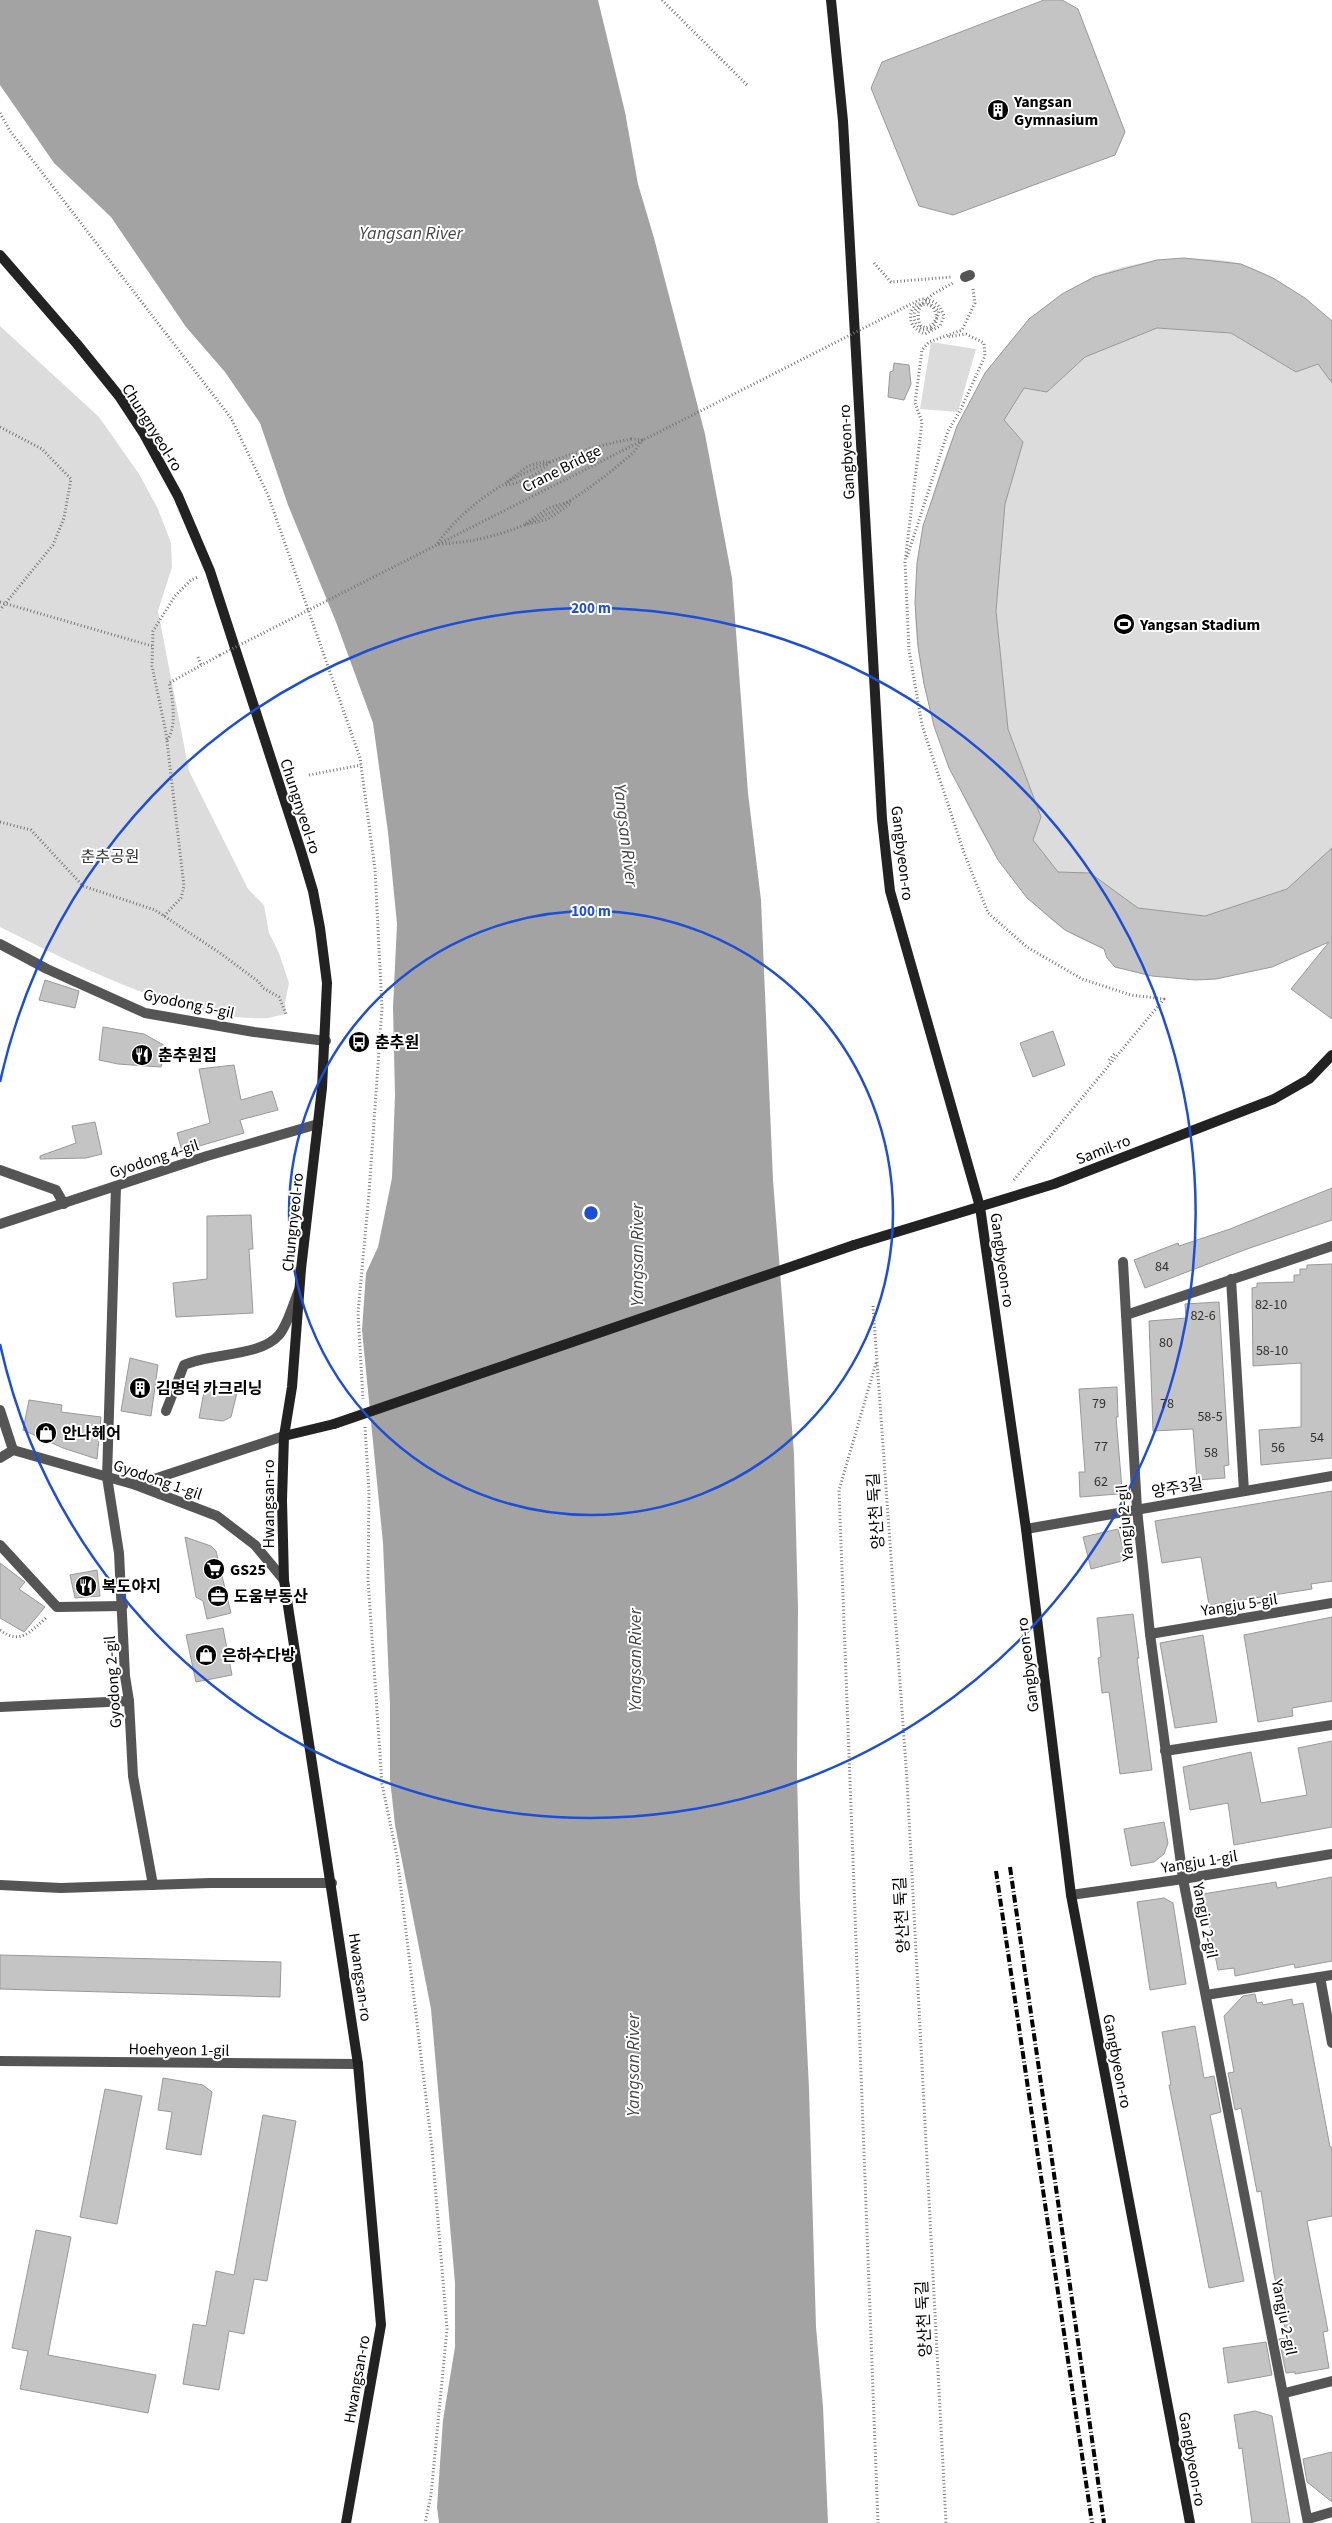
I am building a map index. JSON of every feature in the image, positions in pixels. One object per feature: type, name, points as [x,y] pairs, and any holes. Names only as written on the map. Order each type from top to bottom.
[{"type":"main road","name":"Gangbyeon-ro","points":[[831,0],[843,121],[882,819],[890,891],[980,1207],[1026,1529],[1071,1895],[1190,2523]]},
{"type":"main road","name":"Chungnyeol-ro","points":[[1,258],[78,344],[119,396],[144,434],[178,496],[210,571],[313,891],[328,983],[326,1041],[292,1387],[284,1436]]},
{"type":"main road","name":"Samil-ro","points":[[284,1436],[334,1424],[868,1240],[1054,1184],[1274,1099],[1310,1080],[1332,1055]]},
{"type":"main road","name":"Hwangsan-ro","points":[[284,1436],[282,1500],[284,1580],[332,1883],[358,2064],[381,2326],[346,2523]]},
{"type":"street","name":"Gyodong 5-gil","points":[[0,944],[47,969],[146,1013],[254,1032],[326,1041]]},
{"type":"street","name":"Gyodong 4-gil","points":[[0,1224],[207,1156],[318,1124]]},
{"type":"street","points":[[0,1170],[56,1190],[64,1204]]},
{"type":"street","name":"Gyodong 2-gil","points":[[116,1186],[107,1477],[119,1553],[125,1676],[129,1701],[134,1776],[153,1885]]},
{"type":"street","points":[[1126,1316],[1332,1246]]},
{"type":"street","name":"Yangju 2-gil","points":[[1123,1262],[1137,1509],[1150,1634],[1183,1880],[1285,2393],[1308,2521]]},
{"type":"street","points":[[1231,1279],[1244,1491]]},
{"type":"street","points":[[166,1411],[184,1365],[199,1359],[258,1348],[278,1335],[301,1286]]},
{"type":"street","points":[[0,1410],[13,1450],[0,1458]]},
{"type":"street","points":[[136,1485],[284,1436]]},
{"type":"street","name":"Gyodong 1-gil","points":[[13,1450],[136,1485],[227,1522],[255,1545],[284,1580]]},
{"type":"street","name":"양주3길","points":[[1026,1529],[1332,1476]]},
{"type":"street","points":[[0,1545],[57,1606],[122,1606]]},
{"type":"street","name":"Yangju 5-gil","points":[[1150,1634],[1332,1603]]},
{"type":"street","points":[[0,1707],[129,1701]]},
{"type":"street","points":[[1165,1751],[1332,1725]]},
{"type":"street","name":"Yangju 1-gil","points":[[1071,1895],[1183,1880],[1332,1854]]},
{"type":"street","points":[[0,1884],[61,1888],[332,1883]]},
{"type":"street","points":[[1206,1995],[1332,1975]]},
{"type":"street","points":[[1320,1977],[1332,2043]]},
{"type":"street","name":"Hoehyeon 1-gil","points":[[0,2061],[358,2064]]},
{"type":"street","points":[[1285,2393],[1332,2381]]},
{"type":"street","points":[[1308,2521],[1332,2512]]},
{"type":"path","points":[[662,0],[748,86]]},
{"type":"path","points":[[0,113],[16,139],[231,418],[268,495],[313,620],[361,765],[375,869],[382,1008],[358,1313],[363,1402]]},
{"type":"path","points":[[874,263],[891,282],[967,276],[973,288],[975,303],[962,330],[929,342],[922,350],[916,403],[922,422],[905,562],[909,650],[922,724],[964,853],[988,913],[1027,947],[1082,979],[1131,995],[1164,999],[1047,1137],[1030,1163],[1011,1183]]},
{"type":"path","name":"Crane Bridge","points":[[167,740],[172,734],[172,695],[169,683],[171,680],[913,302],[921,298],[929,298],[941,308],[944,316],[940,326],[925,334],[918,332],[912,325],[910,312],[920,302],[928,302],[935,306],[938,311],[938,318],[931,329],[922,330],[917,326],[913,316],[914,311],[918,306],[923,304],[933,307],[937,317],[932,325],[926,328],[921,326],[917,313],[919,307],[923,301],[951,285]]},
{"type":"path","points":[[905,562],[948,430],[960,411],[985,356],[984,343],[966,334],[942,338]]},
{"type":"path","points":[[0,427],[42,449],[71,479],[64,518],[53,545],[2,603],[0,610]]},
{"type":"path","points":[[631,439],[642,440],[635,451],[558,514],[548,519],[475,541],[437,544],[460,517],[528,466],[551,461],[600,445],[631,439]]},
{"type":"path","points":[[504,485],[521,482],[547,466],[551,461]]},
{"type":"path","points":[[523,525],[549,508],[574,500]]},
{"type":"path","points":[[164,916],[181,898],[184,886],[167,740],[152,666],[153,631],[175,596],[191,580],[210,571]]},
{"type":"path","points":[[2,603],[152,646]]},
{"type":"path","points":[[198,657],[201,665]]},
{"type":"path","points":[[309,775],[361,765]]},
{"type":"path","points":[[0,822],[32,830],[84,886],[155,910],[220,953],[259,982],[263,988],[274,992],[286,1014]]},
{"type":"path","points":[[1109,1060],[1134,1034]]},
{"type":"path","name":"양산천 둑길","points":[[873,1306],[907,1780],[946,2523]]},
{"type":"path","points":[[877,1360],[839,1490],[878,2523]]},
{"type":"path","points":[[364,1422],[369,1492],[368,1579],[382,1784],[397,1856],[432,2148],[447,2329],[431,2494],[425,2523]]},
{"type":"path","points":[[0,1630],[10,1637],[23,1637],[57,1606]]},
{"type":"green space","name":"Yangsan Stadium","points":[[1184,258],[1228,261],[1266,274],[1290,288],[1332,321],[1332,929],[1312,950],[1272,967],[1216,979],[1152,976],[1115,967],[1107,958],[1104,949],[1063,929],[1047,916],[1019,887],[985,838],[966,802],[945,754],[936,730],[923,680],[916,629],[915,586],[917,570],[922,538],[934,491],[963,415],[978,387],[996,360],[1016,335],[1038,313],[1064,294],[1092,278],[1103,273],[1137,264]]},
{"type":"green space","name":"춘추공원","points":[[0,326],[99,417],[139,474],[158,509],[171,543],[172,567],[158,611],[189,771],[248,889],[264,905],[269,933],[279,953],[289,983],[285,1003],[286,1014],[268,1018],[236,1017],[202,1011],[167,1001],[95,973],[0,927]]},
{"type":"green space","points":[[931,342],[976,349],[958,412],[920,409]]},
{"type":"water","name":"Yangsan River","points":[[0,0],[598,0],[625,112],[638,184],[705,434],[732,578],[748,793],[761,900],[773,1180],[794,1454],[798,1608],[797,1773],[800,1900],[809,2089],[816,2327],[823,2407],[828,2523],[439,2523],[437,2507],[443,2420],[455,2347],[455,2283],[431,2009],[395,1825],[390,1779],[390,1705],[383,1543],[362,1330],[366,1273],[378,1247],[392,1178],[395,1095],[393,1007],[397,924],[388,832],[373,723],[336,622],[288,505],[260,423],[225,372],[186,327],[111,217],[54,163],[0,85]]},
{"type":"building","name":"Yangsan Gymnasium","points":[[1044,0],[1062,0],[1078,9],[1125,132],[1115,155],[953,215],[919,206],[871,88],[882,62]]},
{"type":"building","points":[[1184,258],[1241,264],[1273,278],[1305,298],[1332,321],[1332,383],[1318,364],[1296,372],[1231,333],[1157,328],[1085,357],[1047,392],[1024,388],[1004,420],[1023,442],[1005,504],[996,611],[1008,729],[1041,817],[1033,840],[1058,872],[1090,873],[1138,908],[1205,916],[1287,889],[1332,848],[1332,1019],[1291,989],[1329,942],[1272,967],[1216,979],[1195,980],[1152,976],[1115,967],[1107,958],[1104,949],[1065,930],[1027,898],[998,860],[949,768],[934,726],[924,684],[918,646],[915,603],[917,563],[923,526],[957,426],[985,373],[1029,319],[1062,294],[1094,277],[1157,260]]},
{"type":"building","points":[[894,363],[909,365],[911,384],[904,400],[888,397],[890,372],[893,371]]},
{"type":"building","points":[[45,980],[79,991],[75,1008],[39,1000]]},
{"type":"building","name":"춘추원집","points":[[103,1027],[144,1034],[167,1047],[161,1067],[118,1064],[99,1060]]},
{"type":"building","points":[[1053,1031],[1065,1065],[1033,1077],[1020,1043]]},
{"type":"building","points":[[234,1065],[241,1100],[272,1091],[278,1110],[240,1120],[244,1133],[182,1151],[177,1133],[210,1123],[199,1069]]},
{"type":"building","points":[[95,1122],[102,1154],[86,1158],[40,1159],[40,1156],[76,1143],[72,1126]]},
{"type":"building","points":[[1332,1188],[1332,1220],[1247,1249],[1145,1288],[1134,1260],[1178,1243],[1179,1246],[1230,1229]]},
{"type":"building","points":[[251,1215],[253,1249],[249,1249],[253,1313],[176,1317],[173,1283],[207,1279],[207,1216]]},
{"type":"building","points":[[1332,1264],[1332,1458],[1261,1465],[1259,1430],[1301,1427],[1301,1363],[1253,1366],[1252,1288],[1257,1287],[1257,1283],[1294,1282],[1294,1275],[1300,1275],[1300,1269],[1307,1269],[1307,1265]]},
{"type":"building","points":[[1219,1302],[1229,1465],[1224,1466],[1225,1478],[1197,1480],[1193,1429],[1153,1431],[1149,1321],[1186,1318],[1185,1304]]},
{"type":"building","name":"김명덕 카크리닝","points":[[130,1358],[158,1365],[151,1416],[121,1411]]},
{"type":"building","points":[[206,1382],[238,1389],[231,1417],[223,1421],[199,1418]]},
{"type":"building","points":[[1117,1387],[1118,1417],[1116,1417],[1122,1489],[1117,1489],[1118,1494],[1080,1497],[1079,1472],[1085,1472],[1079,1389]]},
{"type":"building","points":[[29,1400],[62,1405],[61,1412],[101,1417],[97,1459],[63,1448],[23,1430]]},
{"type":"building","points":[[1332,1491],[1332,1581],[1311,1584],[1312,1589],[1209,1605],[1201,1557],[1162,1563],[1155,1521]]},
{"type":"building","points":[[1118,1529],[1126,1560],[1091,1569],[1083,1537]]},
{"type":"building","points":[[185,1537],[211,1546],[216,1551],[231,1613],[207,1619],[203,1601],[196,1597]]},
{"type":"building","points":[[0,1563],[25,1582],[19,1589],[45,1607],[24,1632],[0,1618]]},
{"type":"building","name":"복도야지","points":[[97,1570],[100,1596],[75,1598],[70,1575]]},
{"type":"building","points":[[1133,1614],[1152,1770],[1120,1774],[1109,1692],[1102,1693],[1098,1658],[1101,1657],[1097,1618]]},
{"type":"building","points":[[1332,1617],[1332,1701],[1292,1708],[1293,1716],[1258,1722],[1244,1635]]},
{"type":"building","points":[[223,1628],[232,1675],[196,1682],[186,1635]]},
{"type":"building","points":[[1203,1635],[1217,1722],[1175,1728],[1160,1643]]},
{"type":"building","points":[[1332,1741],[1332,1827],[1234,1845],[1228,1803],[1190,1810],[1183,1767],[1251,1752],[1261,1803],[1307,1795],[1298,1748]]},
{"type":"building","points":[[1164,1822],[1168,1843],[1164,1854],[1154,1862],[1131,1866],[1124,1829]]},
{"type":"building","points":[[1332,1877],[1332,1961],[1295,1968],[1294,1964],[1235,1976],[1234,1968],[1218,1970],[1203,1894],[1276,1882],[1277,1888]]},
{"type":"building","points":[[1164,1898],[1173,1903],[1186,1984],[1150,1990],[1137,1902]]},
{"type":"building","points":[[0,1955],[281,1962],[280,1997],[0,1989]]},
{"type":"building","points":[[1255,1994],[1257,2003],[1262,2002],[1263,2005],[1292,1999],[1293,2005],[1303,2003],[1330,2147],[1332,2147],[1332,2216],[1307,2221],[1328,2331],[1323,2332],[1329,2368],[1295,2374],[1295,2372],[1286,2373],[1279,2339],[1287,2338],[1274,2274],[1261,2191],[1257,2192],[1241,2108],[1235,2110],[1228,2073],[1234,2072],[1224,2016],[1243,1996]]},
{"type":"building","points":[[1195,2026],[1204,2078],[1214,2076],[1221,2112],[1210,2115],[1244,2281],[1209,2288],[1169,2085],[1171,2085],[1162,2032]]},
{"type":"building","points":[[163,2078],[203,2085],[212,2092],[201,2155],[166,2149],[172,2112],[158,2110]]},
{"type":"building","points":[[105,2089],[142,2096],[117,2224],[80,2217]]},
{"type":"building","points":[[263,2115],[296,2121],[267,2281],[254,2279],[244,2334],[229,2331],[219,2390],[183,2384],[193,2324],[206,2326],[216,2271],[234,2275]]},
{"type":"building","points":[[36,2230],[71,2237],[48,2355],[156,2375],[148,2413],[20,2389],[28,2351],[12,2348]]},
{"type":"building","points":[[1266,2342],[1272,2375],[1228,2383],[1223,2348]]},
{"type":"building","points":[[1255,2411],[1272,2416],[1290,2523],[1252,2523],[1242,2448],[1239,2449],[1234,2415]]},
{"type":"building","points":[[1332,2452],[1332,2502],[1307,2482],[1303,2459]]},
{"type":"railway","points":[[1010,1867],[1104,2523]]},
{"type":"railway","points":[[996,1871],[1092,2523]]},
{"type":"place","name":"Yangsan Gymnasium","points":[[998,110]]},
{"type":"place","name":"Yangsan Stadium","points":[[1124,624]]},
{"type":"place","name":"춘추원","points":[[359,1042]]},
{"type":"place","name":"춘추원집","points":[[142,1055]]},
{"type":"place","name":"김명덕 카크리닝","points":[[140,1388]]},
{"type":"place","name":"안나헤어","points":[[46,1433]]},
{"type":"place","name":"GS25","points":[[214,1569]]},
{"type":"place","name":"복도야지","points":[[86,1586]]},
{"type":"place","name":"도움부동산","points":[[218,1596]]},
{"type":"place","name":"은하수다방","points":[[206,1655]]}]
